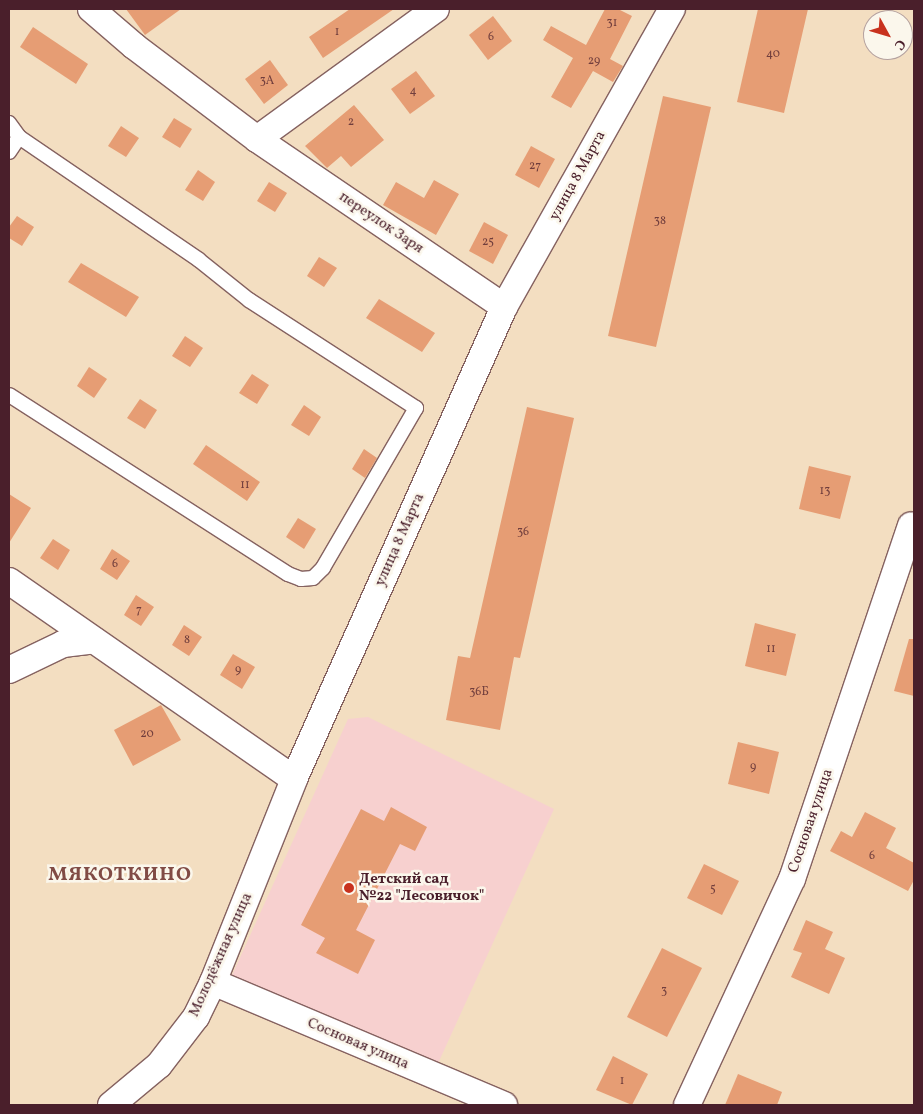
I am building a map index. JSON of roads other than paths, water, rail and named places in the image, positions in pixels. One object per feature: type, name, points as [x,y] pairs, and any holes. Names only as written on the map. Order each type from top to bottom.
[{"type":"street","name":"переулок Заря","points":[[91,9],[134,46],[257,139],[504,307]]},
{"type":"street","points":[[257,139],[436,9]]},
{"type":"street","name":"улица 8 Марта","points":[[294,779],[504,307],[672,9]]},
{"type":"street","name":"Сосновая улица","points":[[687,1105],[792,879],[911,526]]},
{"type":"street","points":[[9,581],[294,779]]},
{"type":"street","points":[[9,670],[63,644],[94,640]]},
{"type":"street","name":"Молодёжная улица","points":[[111,1105],[159,1065],[180,1041],[213,982],[294,779]]},
{"type":"street","name":"Сосновая улица","points":[[213,982],[504,1105]]},
{"type":"lane","points":[[9,123],[19,137],[199,260],[249,300],[416,408],[323,568],[313,578],[301,579],[288,574],[9,395]]},
{"type":"lane","points":[[9,152],[19,137]]},
{"type":"place","name":"Детский сад №22 \"Лесовичок\"","points":[[349,888]]},
{"type":"district","name":"МЯКОТКИНО","points":[[120,875]]}]
